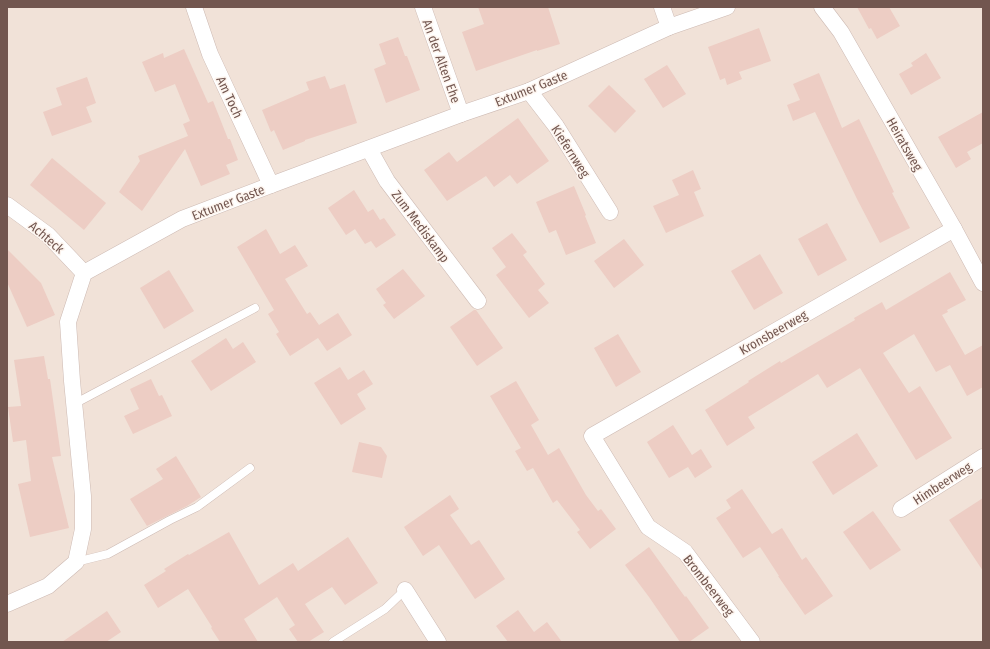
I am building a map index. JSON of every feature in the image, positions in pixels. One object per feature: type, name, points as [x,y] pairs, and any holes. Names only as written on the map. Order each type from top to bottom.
[{"type":"street","name":"Am Toch","points":[[194,7],[210,54],[271,185]]},
{"type":"street","name":"An der Alten Ehe","points":[[423,7],[461,114]]},
{"type":"street","points":[[662,7],[669,27]]},
{"type":"street","name":"Extumer Gaste","points":[[84,272],[182,219],[461,114],[529,91],[669,27],[726,7]]},
{"type":"street","name":"Heiratsweg","points":[[822,7],[841,32],[954,229],[983,283]]},
{"type":"street","name":"Kiefernweg","points":[[529,91],[556,126],[610,212]]},
{"type":"street","name":"Zum Mediskamp","points":[[369,149],[387,181],[478,301]]},
{"type":"street","name":"Achteck","points":[[7,205],[48,235],[84,272]]},
{"type":"street","name":"Kronsbeerweg","points":[[592,436],[954,229]]},
{"type":"street","points":[[7,604],[48,586],[76,562],[83,530],[83,496],[68,322],[84,272]]},
{"type":"street","name":"Brombeerweg","points":[[592,436],[648,527],[685,552],[752,642]]},
{"type":"street","name":"Himbeerweg","points":[[901,509],[983,457]]},
{"type":"street","points":[[405,590],[438,642]]},
{"type":"lane","points":[[74,404],[255,308]]},
{"type":"lane","points":[[76,562],[108,554],[197,507],[250,468]]},
{"type":"lane","points":[[333,642],[385,609],[405,590]]},
{"type":"shaded area","points":[[7,7],[983,7],[983,642],[7,642]]},
{"type":"building","points":[[478,7],[548,7],[560,44],[537,50],[476,71],[462,32],[484,24]]},
{"type":"building","points":[[857,7],[889,7],[900,26],[877,39],[871,28],[869,29]]},
{"type":"building","points":[[759,28],[771,61],[739,72],[742,79],[727,85],[725,78],[720,80],[708,47]]},
{"type":"building","points":[[398,37],[420,90],[386,103],[374,69],[386,64],[379,44]]},
{"type":"building","points":[[184,49],[208,103],[213,101],[238,160],[226,165],[230,174],[201,186],[185,149],[142,211],[119,192],[140,161],[138,156],[188,136],[183,124],[190,121],[175,84],[155,92],[142,62],[163,53],[164,58]]},
{"type":"building","points":[[926,53],[941,78],[911,95],[899,74],[913,66],[911,63]]},
{"type":"building","points":[[667,65],[686,94],[663,108],[644,79]]},
{"type":"building","points":[[819,73],[842,128],[859,119],[894,192],[892,193],[910,228],[880,243],[815,112],[793,121],[787,105],[800,100],[793,84]]},
{"type":"building","points":[[325,76],[330,89],[345,84],[357,123],[305,140],[283,150],[274,130],[271,132],[262,110],[309,90],[306,82]]},
{"type":"building","points":[[87,77],[96,103],[86,107],[92,122],[52,136],[43,112],[62,105],[56,88]]},
{"type":"building","points":[[609,85],[636,111],[615,133],[588,106]]},
{"type":"building","points":[[983,112],[983,143],[967,152],[971,159],[956,168],[938,137]]},
{"type":"building","points":[[518,118],[549,161],[517,184],[510,175],[494,187],[486,176],[447,201],[424,170],[449,152],[457,162]]},
{"type":"building","points":[[52,158],[106,203],[84,230],[30,185]]},
{"type":"building","points":[[693,170],[701,189],[694,192],[704,216],[666,233],[653,206],[679,195],[672,180]]},
{"type":"building","points":[[574,186],[596,243],[566,255],[556,230],[549,233],[536,202]]},
{"type":"building","points":[[354,190],[368,212],[373,209],[380,220],[384,218],[396,235],[376,248],[371,241],[365,244],[355,229],[346,235],[328,208]]},
{"type":"building","points":[[827,223],[847,260],[818,276],[798,239]]},
{"type":"building","points":[[266,229],[280,254],[295,245],[308,266],[285,279],[307,314],[310,312],[319,325],[338,313],[352,335],[327,351],[318,338],[290,356],[276,334],[279,332],[268,314],[274,310],[237,247]]},
{"type":"building","points":[[512,233],[527,252],[523,255],[545,284],[538,290],[549,303],[529,318],[496,275],[506,267],[492,248]]},
{"type":"building","points":[[624,239],[644,265],[614,288],[594,261]]},
{"type":"building","points":[[7,249],[41,283],[55,315],[27,327],[7,282]]},
{"type":"building","points":[[760,254],[783,293],[754,310],[731,271]]},
{"type":"building","points":[[403,269],[425,296],[394,319],[383,305],[386,303],[376,289]]},
{"type":"building","points":[[169,270],[194,311],[164,329],[140,288]]},
{"type":"building","points":[[950,272],[966,300],[947,310],[948,312],[942,315],[965,355],[983,345],[983,387],[967,396],[950,365],[936,372],[914,334],[883,353],[909,393],[920,386],[952,438],[916,460],[860,368],[827,388],[818,374],[748,417],[755,428],[727,446],[705,410],[780,361],[781,363],[855,320],[854,318],[882,302],[886,310]]},
{"type":"building","points":[[476,310],[503,348],[477,366],[450,327]]},
{"type":"building","points":[[618,334],[641,372],[616,387],[594,348]]},
{"type":"building","points":[[226,338],[233,349],[243,342],[256,362],[211,391],[191,361]]},
{"type":"building","points":[[44,356],[48,379],[50,379],[61,456],[52,457],[69,528],[30,537],[18,484],[31,481],[26,440],[13,442],[8,407],[21,406],[14,360]]},
{"type":"building","points":[[340,367],[348,380],[364,370],[373,384],[357,394],[366,409],[341,425],[314,383]]},
{"type":"building","points":[[151,379],[159,396],[162,395],[172,416],[133,434],[124,416],[139,409],[130,389]]},
{"type":"building","points":[[516,381],[539,420],[531,425],[548,455],[559,448],[586,495],[598,511],[601,509],[616,529],[590,549],[577,532],[580,530],[557,500],[553,503],[533,468],[527,471],[515,451],[521,448],[490,396]]},
{"type":"building","points":[[673,425],[692,455],[701,449],[712,467],[695,478],[688,467],[669,478],[647,442]]},
{"type":"building","points":[[857,433],[878,466],[833,495],[812,462]]},
{"type":"building","points":[[359,442],[381,447],[387,456],[382,478],[352,472]]},
{"type":"building","points":[[176,456],[201,497],[187,506],[147,526],[130,499],[163,479],[156,469]]},
{"type":"building","points":[[742,489],[772,534],[782,528],[802,560],[806,557],[833,596],[805,615],[760,547],[743,558],[716,518],[731,508],[726,500]]},
{"type":"building","points":[[450,495],[459,509],[450,515],[471,545],[479,540],[505,579],[475,599],[439,545],[423,556],[404,527]]},
{"type":"building","points":[[983,498],[983,571],[949,520]]},
{"type":"building","points":[[873,511],[901,550],[870,570],[843,532]]},
{"type":"building","points":[[229,532],[259,585],[293,563],[298,571],[348,537],[378,583],[345,605],[332,587],[305,604],[324,632],[308,642],[298,642],[289,629],[295,625],[277,597],[244,619],[258,642],[220,642],[188,589],[158,608],[144,585],[166,571],[164,569],[188,554],[189,555]]},
{"type":"building","points":[[649,547],[709,628],[689,642],[680,642],[625,565]]},
{"type":"building","points":[[518,610],[534,632],[547,622],[562,642],[508,642],[496,626]]},
{"type":"building","points":[[107,611],[121,632],[106,642],[62,642]]}]
